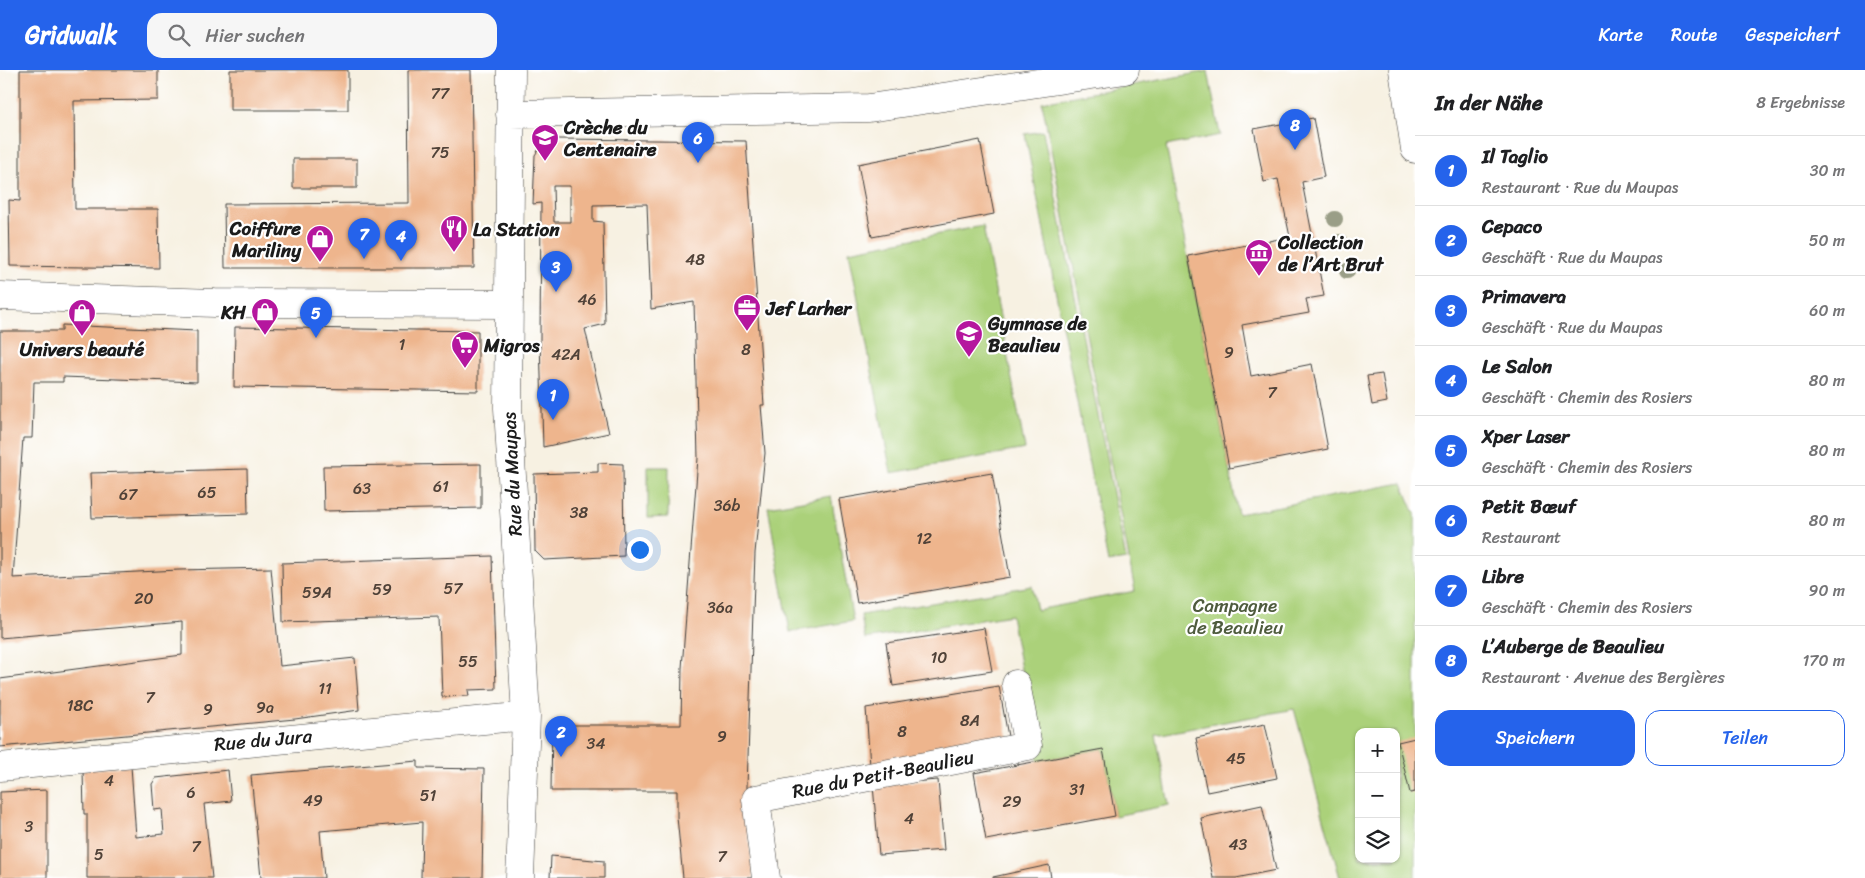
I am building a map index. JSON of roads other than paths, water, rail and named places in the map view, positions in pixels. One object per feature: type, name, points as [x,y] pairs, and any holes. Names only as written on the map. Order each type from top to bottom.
[{"type":"street","name":"Rue du Maupas","points":[[511,70],[508,304],[509,446],[526,716],[520,878]]},
{"type":"street","points":[[510,114],[869,108],[1002,80],[1125,70]]},
{"type":"street","points":[[1403,70],[1415,149]]},
{"type":"street","points":[[0,296],[215,303],[508,304]]},
{"type":"street","name":"Rue du Petit-Beaulieu","points":[[766,878],[756,800],[1028,746],[1016,684]]},
{"type":"street","name":"Rue du Jura","points":[[0,767],[526,716]]},
{"type":"place","name":"L’Auberge de Beaulieu","points":[[1295,150]]},
{"type":"place","name":"Crèche du Centenaire","points":[[545,162]]},
{"type":"place","name":"Petit Bœuf","points":[[698,163]]},
{"type":"place","name":"La Station","points":[[454,253]]},
{"type":"place","name":"Libre","points":[[364,259]]},
{"type":"place","name":"Le Salon","points":[[401,261]]},
{"type":"place","name":"Coiffure Mariliny","points":[[320,263]]},
{"type":"place","name":"Collection de l’Art Brut","points":[[1259,277]]},
{"type":"place","name":"Primavera","points":[[556,292]]},
{"type":"place","name":"Jef Larher","points":[[747,332]]},
{"type":"place","name":"KH","points":[[265,336]]},
{"type":"place","name":"Univers beauté","points":[[82,337]]},
{"type":"place","name":"Xper Laser","points":[[316,338]]},
{"type":"place","name":"Gymnase de Beaulieu","points":[[969,358]]},
{"type":"place","name":"Migros","points":[[465,369]]},
{"type":"place","name":"Il Taglio","points":[[553,420]]},
{"type":"place","name":"Cepaco","points":[[561,757]]},
{"type":"park label","name":"Campagne de Beaulieu","points":[[1235,616]]}]
